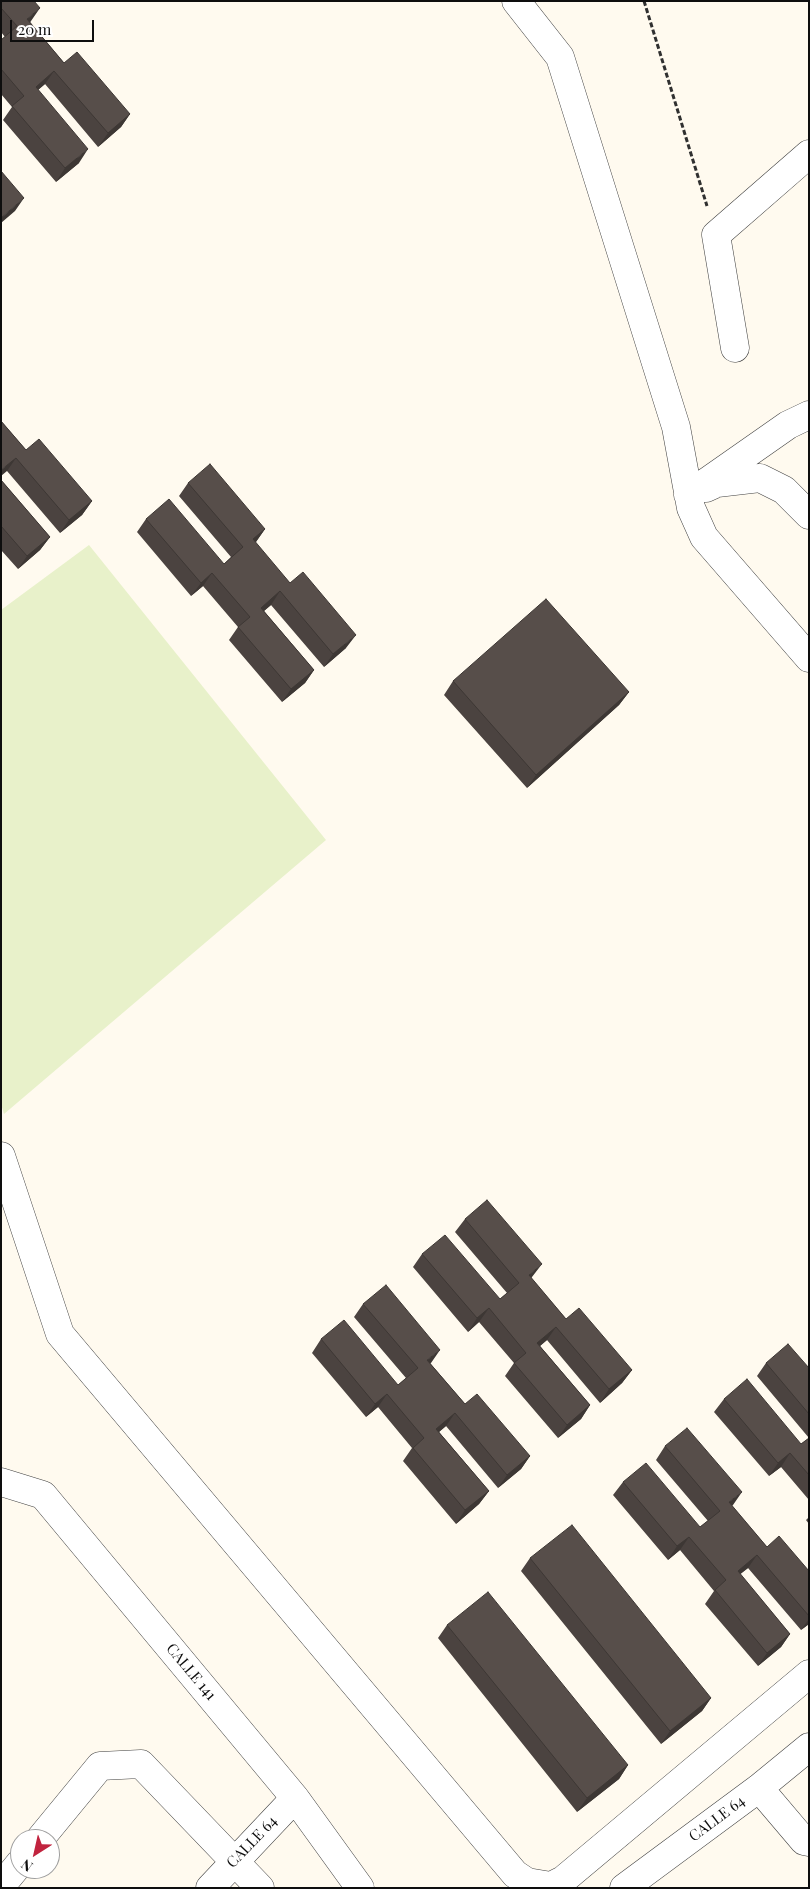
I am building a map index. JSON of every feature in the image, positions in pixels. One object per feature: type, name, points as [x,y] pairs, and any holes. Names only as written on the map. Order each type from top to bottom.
[{"type":"street","points":[[516,1],[560,57],[676,427],[690,508],[704,537],[809,658]]},
{"type":"street","points":[[735,348],[716,235],[809,154]]},
{"type":"street","points":[[688,495],[788,425],[809,415]]},
{"type":"street","points":[[688,495],[717,483],[760,478],[784,490],[809,515]]},
{"type":"street","points":[[1,1156],[60,1334],[515,1874],[527,1882],[551,1886],[563,1880],[809,1674]]},
{"type":"street","name":"CALLE 141","points":[[1,1482],[43,1495],[295,1798],[360,1888]]},
{"type":"street","name":"CALLE 64","points":[[624,1888],[759,1788],[809,1747]]},
{"type":"street","points":[[48,1829],[100,1766],[141,1764],[260,1888]]},
{"type":"street","points":[[759,1788],[804,1841],[809,1842]]},
{"type":"street","name":"CALLE 64","points":[[210,1888],[234,1860],[295,1798]]},
{"type":"street","points":[[1,1886],[10,1875]]},
{"type":"path","points":[[644,1],[716,235]]},
{"type":"green space","points":[[89,545],[326,840],[4,1114],[1,1104],[1,610]]},
{"type":"building","points":[[1,1],[34,1],[40,8],[27,19],[64,63],[77,52],[130,114],[108,133],[54,71],[36,87],[88,149],[65,168],[12,106],[24,96],[1,69],[1,40],[17,26],[1,8]]},
{"type":"building","points":[[1,171],[24,198],[2,217],[1,217]]},
{"type":"building","points":[[1,421],[26,450],[39,439],[92,501],[69,520],[16,458],[1,470]]},
{"type":"building","points":[[210,464],[265,529],[253,539],[290,583],[303,572],[356,635],[333,654],[280,591],[261,608],[314,670],[291,689],[238,627],[250,617],[212,573],[201,583],[146,519],[169,499],[224,564],[243,547],[188,483]]},
{"type":"building","points":[[1,480],[50,537],[27,556],[1,526]]},
{"type":"building","points":[[546,599],[629,692],[536,775],[453,681]]},
{"type":"building","points":[[487,1200],[542,1264],[529,1275],[566,1319],[579,1308],[632,1370],[609,1389],[556,1327],[537,1343],[590,1405],[567,1425],[514,1363],[526,1353],[489,1308],[477,1318],[422,1254],[445,1235],[500,1299],[519,1283],[465,1219]]},
{"type":"building","points":[[386,1285],[440,1350],[427,1360],[465,1404],[477,1394],[530,1456],[507,1475],[455,1413],[436,1429],[489,1491],[465,1510],[413,1448],[424,1438],[387,1394],[375,1404],[321,1339],[344,1320],[398,1385],[418,1368],[363,1304]]},
{"type":"building","points":[[788,1344],[809,1368],[809,1414],[766,1363]]},
{"type":"building","points":[[747,1379],[801,1444],[809,1438],[809,1475],[790,1453],[778,1463],[724,1399]]},
{"type":"building","points":[[687,1428],[742,1492],[729,1502],[767,1547],[779,1536],[809,1571],[809,1616],[757,1555],[738,1571],[790,1634],[767,1653],[715,1590],[726,1580],[689,1537],[677,1546],[623,1482],[646,1463],[700,1527],[720,1511],[665,1446]]},
{"type":"building","points":[[572,1525],[711,1698],[670,1731],[530,1558]]},
{"type":"building","points":[[488,1592],[628,1765],[587,1798],[447,1625]]}]
